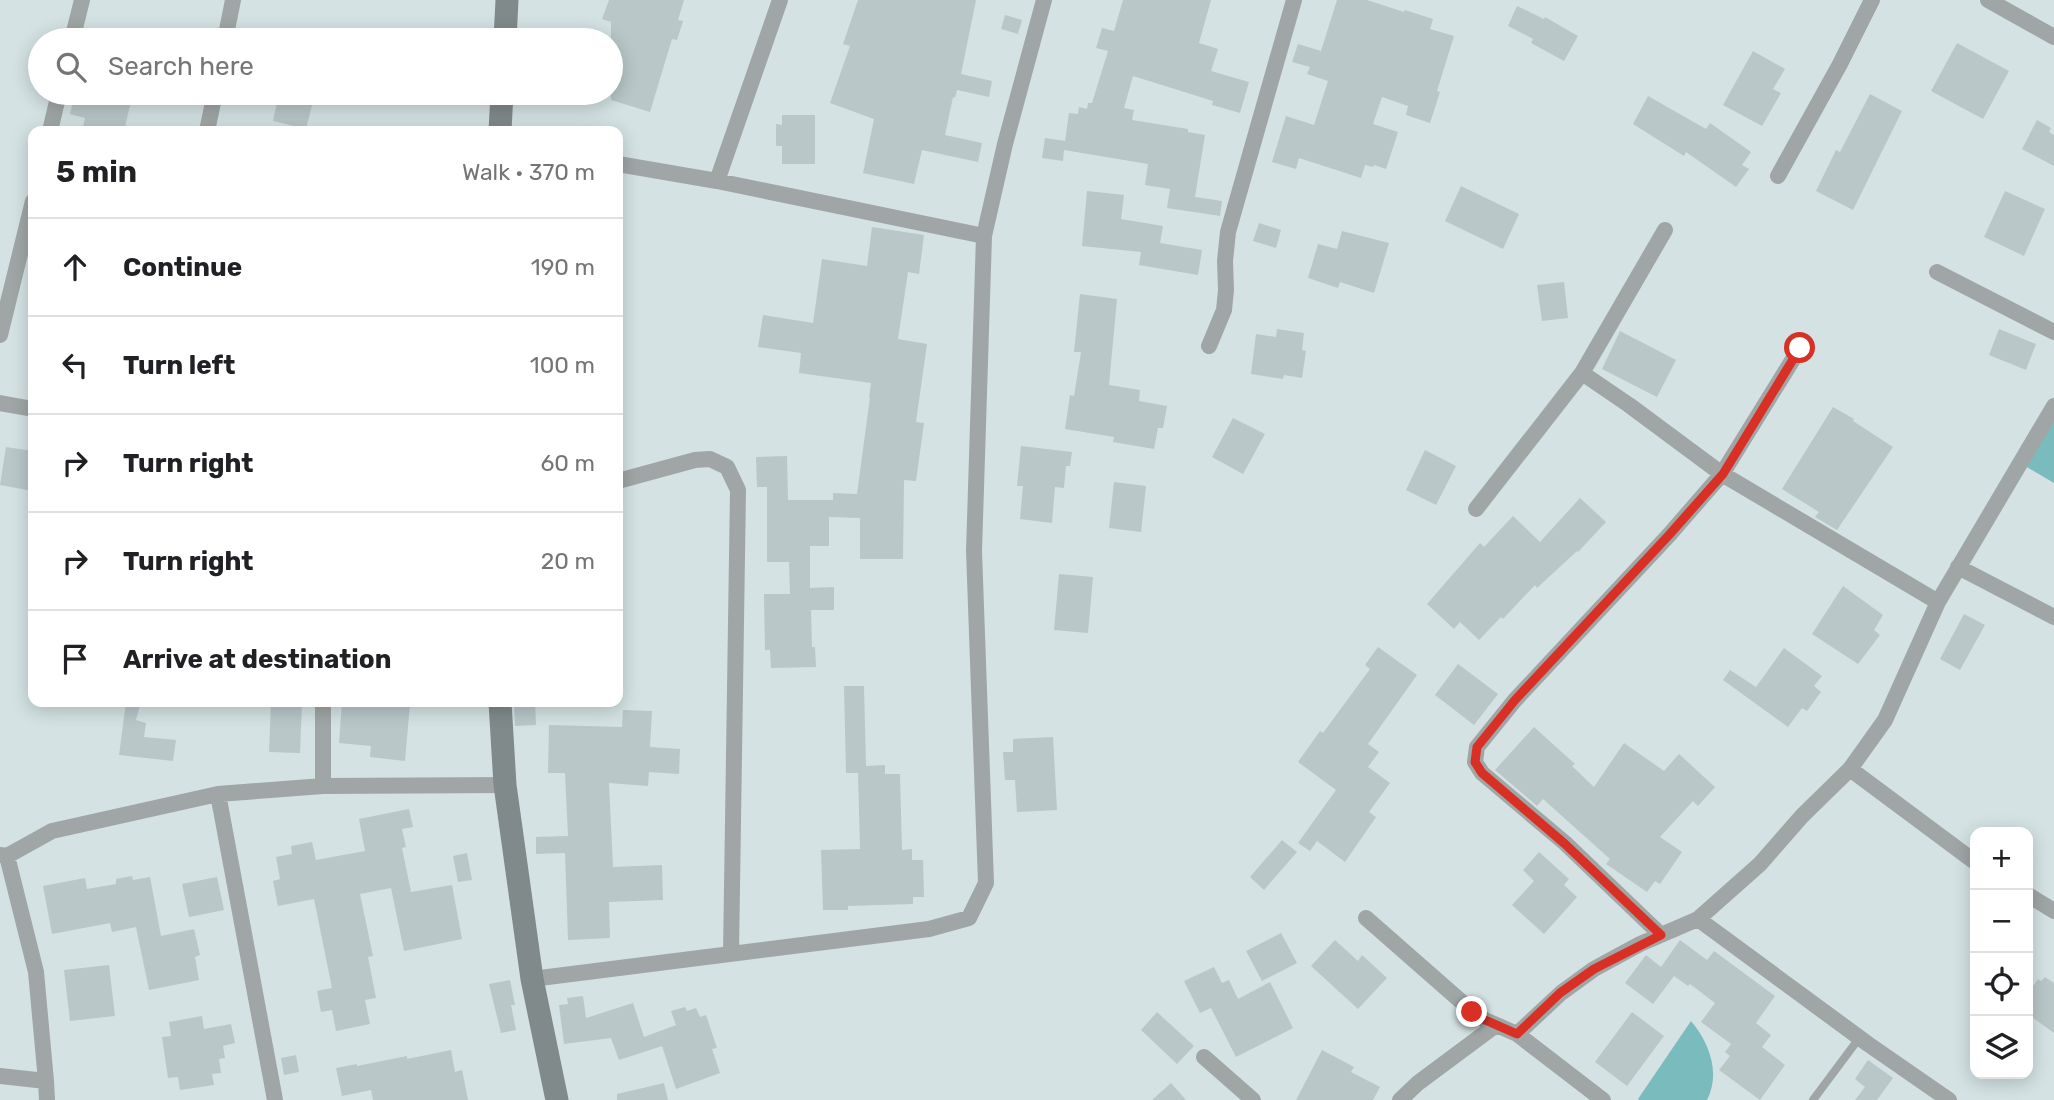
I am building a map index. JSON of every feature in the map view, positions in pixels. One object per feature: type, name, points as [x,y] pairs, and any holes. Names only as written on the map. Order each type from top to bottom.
[{"type":"street","points":[[75,28],[82,0]]},
{"type":"street","points":[[227,28],[233,0]]},
{"type":"street","points":[[506,28],[507,0]]},
{"type":"street","points":[[717,181],[780,0]]},
{"type":"street","points":[[532,979],[929,929],[970,918],[986,883],[974,551],[984,236],[1005,144],[1044,0]]},
{"type":"street","points":[[1209,346],[1224,310],[1228,232],[1294,0]]},
{"type":"street","points":[[1778,176],[1872,0]]},
{"type":"street","points":[[1988,0],[2054,37]]},
{"type":"street","points":[[51,126],[57,105]]},
{"type":"street","points":[[208,126],[212,105]]},
{"type":"street","points":[[500,126],[501,105]]},
{"type":"street","points":[[623,165],[717,181],[984,236]]},
{"type":"street","points":[[0,335],[28,221]]},
{"type":"street","points":[[1476,509],[1582,373],[1665,230]]},
{"type":"street","points":[[1937,272],[2054,332]]},
{"type":"street","points":[[1661,935],[1565,844],[1482,773],[1475,762],[1477,747],[1515,700],[1723,474],[1800,348]]},
{"type":"street","points":[[1582,373],[1723,474],[1938,602]]},
{"type":"street","points":[[0,403],[28,408]]},
{"type":"street","points":[[1517,1034],[1560,993],[1594,969],[1698,919],[1760,864],[1802,816],[1850,769],[1885,720],[1938,602],[2054,406]]},
{"type":"street","points":[[623,480],[695,460],[710,459],[727,467],[738,490],[731,954]]},
{"type":"street","points":[[1958,567],[2054,617]]},
{"type":"street","points":[[323,707],[323,786]]},
{"type":"street","points":[[500,707],[505,785],[532,979],[557,1100]]},
{"type":"street","points":[[1850,769],[1970,858]]},
{"type":"street","points":[[47,1100],[36,972],[3,855],[52,831],[218,794],[323,786],[505,785]]},
{"type":"street","points":[[218,794],[275,1100]]},
{"type":"street","points":[[2033,898],[2054,911]]},
{"type":"street","points":[[1366,918],[1472,1012],[1517,1034],[1603,1100]]},
{"type":"street","points":[[1698,919],[1949,1100]]},
{"type":"street","points":[[1401,1100],[1418,1083],[1496,1025]]},
{"type":"street","points":[[1204,1057],[1253,1100]]},
{"type":"street","points":[[0,1076],[46,1081]]},
{"type":"lane","points":[[1813,1100],[1860,1037]]},
{"type":"shaded area","points":[[2054,413],[2054,483],[2025,466]]},
{"type":"shaded area","points":[[1691,1021],[1703,1038],[1711,1058],[1713,1079],[1707,1100],[1639,1100],[1638,1099]]},
{"type":"building","points":[[609,0],[684,0],[678,20],[683,21],[677,40],[672,39],[650,112],[623,104],[623,28],[611,28],[611,22],[602,19]]},
{"type":"building","points":[[858,0],[976,0],[961,74],[992,81],[989,97],[957,90],[945,135],[982,143],[978,162],[922,150],[914,184],[863,173],[874,119],[830,103],[850,46],[843,44]]},
{"type":"building","points":[[1123,0],[1211,0],[1199,43],[1218,49],[1211,71],[1249,82],[1240,113],[1212,105],[1213,101],[1133,76],[1124,108],[1134,110],[1132,120],[1188,129],[1188,132],[1205,135],[1195,197],[1222,201],[1220,216],[1167,208],[1170,189],[1145,185],[1148,164],[1064,150],[1063,161],[1042,158],[1045,138],[1065,141],[1069,113],[1078,114],[1079,107],[1087,109],[1088,103],[1092,103],[1108,51],[1096,48],[1102,28],[1114,31]]},
{"type":"building","points":[[1337,0],[1367,0],[1404,12],[1405,10],[1433,19],[1430,29],[1454,36],[1430,123],[1406,115],[1408,106],[1382,97],[1373,124],[1398,132],[1386,169],[1365,165],[1361,178],[1299,158],[1296,169],[1272,162],[1286,116],[1314,125],[1328,81],[1307,74],[1310,67],[1292,62],[1298,44],[1321,51]]},
{"type":"building","points":[[1517,6],[1544,19],[1545,17],[1578,36],[1564,61],[1531,43],[1533,39],[1508,26]]},
{"type":"building","points":[[1005,15],[1022,20],[1018,34],[1001,29]]},
{"type":"building","points":[[1957,43],[2009,71],[1983,119],[1931,91]]},
{"type":"building","points":[[1753,51],[1785,69],[1773,89],[1781,93],[1762,126],[1723,105]]},
{"type":"building","points":[[1870,94],[1902,111],[1853,210],[1816,191],[1836,150],[1840,152]]},
{"type":"building","points":[[1648,96],[1706,129],[1710,123],[1751,152],[1742,165],[1749,169],[1736,187],[1686,152],[1684,156],[1633,124]]},
{"type":"building","points":[[72,105],[130,105],[125,126],[83,126],[85,118],[70,114]]},
{"type":"building","points":[[276,105],[312,105],[307,126],[273,121]]},
{"type":"building","points":[[782,115],[815,115],[815,164],[782,164],[782,146],[776,146],[776,124],[782,125]]},
{"type":"building","points":[[2037,120],[2051,128],[2049,132],[2054,135],[2054,166],[2022,149]]},
{"type":"building","points":[[1461,186],[1519,214],[1503,249],[1445,221]]},
{"type":"building","points":[[1087,191],[1124,195],[1121,219],[1163,226],[1160,243],[1202,250],[1198,275],[1139,265],[1141,252],[1082,246]]},
{"type":"building","points":[[2005,191],[2045,209],[2024,256],[1984,237]]},
{"type":"building","points":[[1259,223],[1281,230],[1276,248],[1253,241]]},
{"type":"building","points":[[872,227],[924,235],[919,274],[908,272],[898,339],[927,344],[916,422],[924,423],[916,481],[904,480],[903,559],[860,559],[860,518],[829,517],[829,546],[810,546],[810,588],[834,587],[834,610],[811,610],[812,647],[815,647],[816,667],[771,668],[770,650],[765,650],[764,594],[790,594],[789,562],[767,562],[767,487],[757,487],[756,457],[787,456],[788,500],[833,500],[833,493],[857,494],[871,383],[799,373],[801,353],[758,347],[763,315],[813,323],[822,259],[867,266]]},
{"type":"building","points":[[1342,231],[1389,243],[1374,293],[1340,282],[1338,288],[1308,278],[1318,244],[1337,249]]},
{"type":"building","points":[[1564,282],[1568,318],[1542,321],[1537,285]]},
{"type":"building","points":[[1080,294],[1117,299],[1109,385],[1140,390],[1139,401],[1167,406],[1163,428],[1158,428],[1154,449],[1113,442],[1114,437],[1065,429],[1081,352],[1074,352]]},
{"type":"building","points":[[1277,329],[1304,333],[1302,350],[1306,351],[1302,378],[1284,375],[1283,379],[1251,374],[1256,334],[1276,337]]},
{"type":"building","points":[[1999,329],[2036,344],[2026,370],[1989,355]]},
{"type":"building","points":[[1620,331],[1676,360],[1657,397],[1602,369]]},
{"type":"building","points":[[1833,407],[1893,447],[1837,530],[1815,517],[1819,512],[1782,489]]},
{"type":"building","points":[[1233,418],[1265,434],[1243,474],[1212,457]]},
{"type":"building","points":[[1021,446],[1072,452],[1070,466],[1066,466],[1064,488],[1055,487],[1052,523],[1020,519],[1023,486],[1017,486]]},
{"type":"building","points":[[6,447],[28,450],[28,490],[0,485]]},
{"type":"building","points":[[1425,450],[1456,466],[1436,505],[1406,490]]},
{"type":"building","points":[[1114,482],[1146,486],[1141,532],[1109,528]]},
{"type":"building","points":[[1580,498],[1606,522],[1578,552],[1537,588],[1535,585],[1479,640],[1460,622],[1454,629],[1427,604],[1480,543],[1484,547],[1513,516],[1540,542]]},
{"type":"building","points":[[1059,574],[1093,577],[1088,633],[1054,630]]},
{"type":"building","points":[[1843,586],[1883,615],[1874,630],[1880,635],[1858,664],[1812,634]]},
{"type":"building","points":[[1964,614],[1985,625],[1960,670],[1940,659]]},
{"type":"building","points":[[1378,647],[1417,675],[1368,744],[1379,752],[1368,767],[1390,783],[1369,812],[1376,817],[1345,862],[1317,841],[1310,851],[1298,843],[1336,790],[1298,762],[1370,669],[1365,665]]},
{"type":"building","points":[[1784,648],[1822,676],[1814,686],[1821,692],[1807,711],[1802,708],[1788,727],[1723,680],[1730,670],[1756,687]]},
{"type":"building","points":[[1458,664],[1498,694],[1474,725],[1435,695]]},
{"type":"building","points":[[844,686],[864,686],[866,766],[885,765],[885,774],[900,774],[902,850],[912,849],[912,860],[923,860],[924,897],[913,897],[913,904],[848,906],[848,910],[823,910],[821,850],[860,849],[858,773],[846,773]]},
{"type":"building","points":[[125,707],[140,707],[136,720],[146,723],[144,737],[176,740],[173,761],[119,755]]},
{"type":"building","points":[[271,707],[302,707],[300,753],[269,752]]},
{"type":"building","points":[[342,707],[410,707],[405,761],[370,757],[371,746],[339,743]]},
{"type":"building","points":[[514,707],[535,707],[536,725],[515,726]]},
{"type":"building","points":[[623,710],[652,711],[650,747],[680,749],[679,774],[649,772],[648,786],[609,783],[613,867],[662,865],[663,900],[609,902],[610,938],[568,940],[565,853],[536,854],[536,837],[568,836],[565,773],[548,773],[549,725],[622,727]]},
{"type":"building","points":[[1534,727],[1575,764],[1572,766],[1594,787],[1624,743],[1664,771],[1679,754],[1715,787],[1698,806],[1693,801],[1660,837],[1682,852],[1660,884],[1655,881],[1647,892],[1606,864],[1610,859],[1543,799],[1537,806],[1495,770]]},
{"type":"building","points":[[1053,737],[1057,810],[1017,812],[1015,780],[1005,780],[1003,752],[1013,752],[1013,739]]},
{"type":"building","points":[[409,809],[413,827],[402,829],[406,847],[402,848],[411,892],[452,885],[462,939],[404,951],[391,888],[360,894],[373,956],[368,957],[376,998],[365,1000],[370,1024],[336,1031],[332,1010],[321,1012],[317,991],[332,988],[314,899],[278,906],[273,881],[280,879],[276,857],[292,854],[291,846],[312,842],[316,860],[365,851],[359,819]]},
{"type":"building","points":[[1282,840],[1297,852],[1264,890],[1250,877]]},
{"type":"building","points":[[1539,852],[1569,879],[1564,885],[1577,897],[1544,934],[1512,905],[1534,881],[1523,870]]},
{"type":"building","points":[[467,853],[472,880],[458,882],[453,856]]},
{"type":"building","points":[[132,876],[133,880],[150,877],[161,936],[194,929],[200,955],[195,957],[199,980],[149,990],[136,927],[112,932],[110,923],[52,934],[43,886],[85,878],[87,889],[116,884],[116,879]]},
{"type":"building","points":[[217,877],[224,910],[189,917],[182,884]]},
{"type":"building","points":[[1281,933],[1297,963],[1262,981],[1246,951]]},
{"type":"building","points":[[1335,940],[1358,961],[1362,955],[1387,978],[1358,1009],[1311,966]]},
{"type":"building","points":[[1680,940],[1707,960],[1714,951],[1775,996],[1756,1023],[1771,1035],[1762,1047],[1785,1065],[1760,1100],[1719,1070],[1730,1056],[1725,1052],[1731,1044],[1701,1022],[1715,1003],[1690,984],[1688,986],[1674,976],[1653,1004],[1625,983],[1646,955],[1661,967]]},
{"type":"building","points":[[109,965],[115,1016],[70,1021],[64,970]]},
{"type":"building","points":[[1214,967],[1222,983],[1229,980],[1238,999],[1270,982],[1293,1028],[1236,1057],[1211,1008],[1200,1013],[1184,981]]},
{"type":"building","points":[[2045,977],[2054,983],[2054,1033],[2033,1018],[2033,986],[2038,979],[2041,981]]},
{"type":"building","points":[[510,980],[516,1030],[501,1033],[489,984]]},
{"type":"building","points":[[583,996],[586,1018],[633,1003],[644,1037],[676,1025],[671,1011],[685,1007],[687,1011],[696,1008],[700,1017],[706,1015],[717,1048],[712,1049],[720,1073],[676,1089],[662,1046],[619,1060],[611,1038],[564,1044],[559,1005],[568,1004],[567,998]]},
{"type":"building","points":[[1157,1012],[1194,1046],[1177,1064],[1141,1030]]},
{"type":"building","points":[[1632,1012],[1664,1036],[1627,1086],[1595,1062]]},
{"type":"building","points":[[202,1016],[204,1029],[231,1024],[235,1043],[223,1046],[225,1058],[219,1059],[221,1073],[212,1074],[214,1085],[180,1090],[178,1077],[168,1078],[162,1037],[171,1036],[169,1022]]},
{"type":"building","points":[[451,1050],[455,1072],[462,1070],[468,1100],[373,1100],[371,1090],[342,1096],[336,1068]]},
{"type":"building","points":[[1322,1050],[1354,1067],[1351,1072],[1380,1087],[1373,1100],[1296,1100]]},
{"type":"building","points":[[296,1055],[299,1072],[284,1075],[281,1058]]},
{"type":"building","points":[[1868,1060],[1893,1078],[1877,1100],[1855,1100],[1865,1087],[1855,1079]]},
{"type":"building","points":[[664,1083],[668,1100],[617,1100],[617,1094]]},
{"type":"building","points":[[1171,1083],[1186,1100],[1152,1100]]},
{"type":"route","points":[[1472,1012],[1517,1034],[1560,993],[1594,969],[1661,935],[1565,844],[1482,773],[1475,762],[1477,747],[1515,700],[1723,474],[1800,348]]}]
